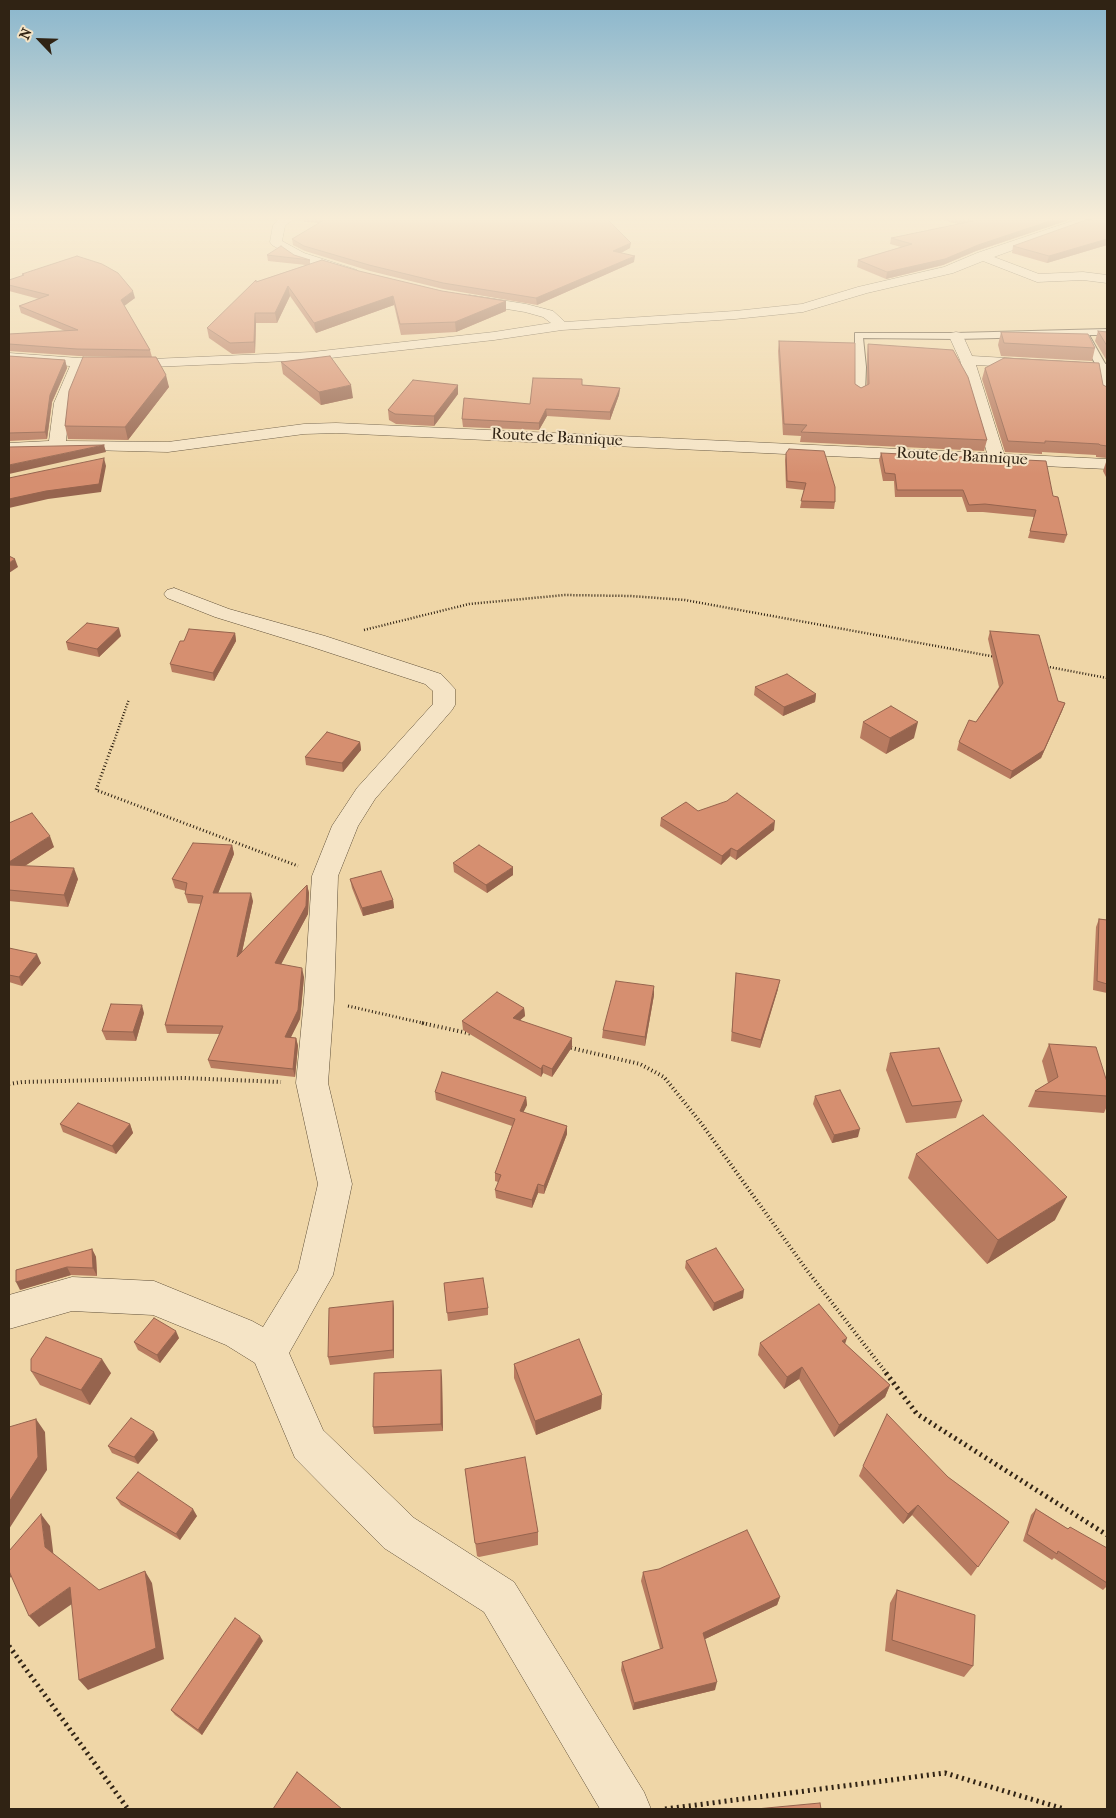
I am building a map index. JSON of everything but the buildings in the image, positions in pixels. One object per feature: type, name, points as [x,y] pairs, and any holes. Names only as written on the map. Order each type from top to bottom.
[{"type":"street","points":[[505,305],[548,314],[562,326]]},
{"type":"street","points":[[9,357],[79,362],[152,363],[312,356],[494,336],[562,326],[735,315],[803,308],[814,305]]},
{"type":"street","points":[[956,336],[967,360],[997,458]]},
{"type":"street","points":[[967,360],[1102,367]]},
{"type":"street","points":[[57,446],[62,403],[79,362]]},
{"type":"street","name":"Route de Bannique","points":[[9,448],[129,445],[168,448],[304,429],[336,428],[1107,464]]},
{"type":"street","points":[[94,462],[168,448]]},
{"type":"street","points":[[174,594],[222,612],[433,679],[444,689],[444,705],[366,794],[346,826],[325,876],[319,1000],[312,1083],[335,1184],[316,1275],[269,1351]]},
{"type":"street","points":[[9,1312],[72,1294],[154,1298],[239,1333],[269,1351],[309,1444],[400,1533],[499,1597],[627,1809]]},
{"type":"lane","points":[[860,394],[861,367],[858,335],[956,336],[1107,332]]},
{"type":"lane","points":[[1083,333],[1102,367],[1107,395]]},
{"type":"path","points":[[317,641],[470,604],[565,595],[631,596],[685,600],[1004,658]]},
{"type":"path","points":[[1041,665],[1107,678]]},
{"type":"path","points":[[129,699],[96,790],[325,876]]},
{"type":"path","points":[[319,1000],[481,1036]]},
{"type":"path","points":[[566,1046],[640,1064],[664,1077],[701,1123],[806,1269],[917,1414],[1107,1535]]},
{"type":"path","points":[[9,1084],[22,1082],[184,1078],[312,1083]]},
{"type":"path","points":[[9,1646],[128,1809]]},
{"type":"path","points":[[665,1809],[945,1773],[1064,1809]]}]
